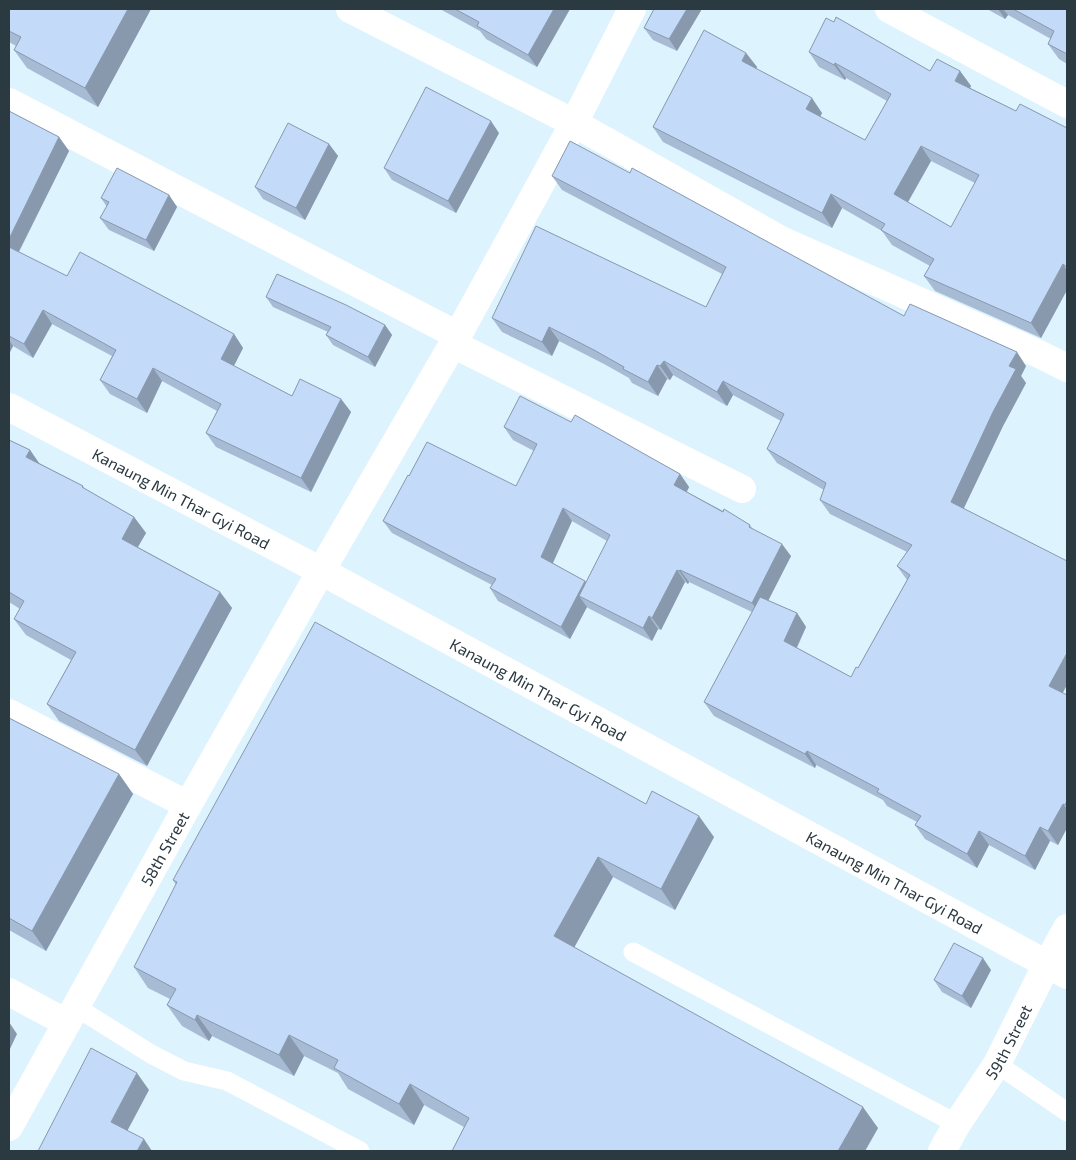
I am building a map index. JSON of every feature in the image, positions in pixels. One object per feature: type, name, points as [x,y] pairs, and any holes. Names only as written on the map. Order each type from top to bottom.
[{"type":"street","points":[[350,9],[574,123],[781,240],[1067,368]]},
{"type":"street","name":"58th Street","points":[[9,1127],[320,571],[455,339],[574,123],[632,9]]},
{"type":"street","points":[[889,9],[1067,104]]},
{"type":"street","points":[[9,102],[742,490]]},
{"type":"street","name":"Kanaung Min Thar Gyi Road","points":[[9,407],[320,571],[1057,970]]},
{"type":"street","points":[[9,713],[188,805]]},
{"type":"street","name":"59th Street","points":[[942,1151],[957,1124],[1057,970],[1067,928]]},
{"type":"street","points":[[9,992],[71,1015]]},
{"type":"lane","points":[[633,952],[957,1124]]},
{"type":"lane","points":[[71,1015],[184,1071],[227,1081],[360,1151]]},
{"type":"lane","points":[[997,1064],[1067,1112]]},
{"type":"building","points":[[9,9],[128,9],[85,88],[14,50],[21,37],[9,31]]},
{"type":"building","points":[[455,9],[554,9],[528,55],[477,26],[479,22]]},
{"type":"building","points":[[654,9],[687,9],[669,39],[644,28]]},
{"type":"building","points":[[1013,9],[1067,9],[1067,54],[1048,44],[1054,31]]},
{"type":"building","points":[[836,17],[930,71],[937,59],[960,71],[955,81],[1016,111],[1020,104],[1067,128],[1067,267],[1063,264],[1031,323],[924,276],[934,259],[881,230],[885,224],[831,194],[822,213],[653,127],[704,30],[746,53],[742,61],[812,98],[806,109],[865,140],[891,94],[835,63],[834,65],[809,52],[826,18],[834,22]],"holes":[[[921,146],[979,175],[951,227],[894,194]]]},
{"type":"building","points":[[426,87],[491,121],[448,201],[384,168]]},
{"type":"building","points":[[9,111],[59,137],[9,239]]},
{"type":"building","points":[[288,123],[329,144],[296,208],[255,187]]},
{"type":"building","points":[[570,141],[630,173],[632,168],[904,316],[910,304],[1017,352],[1009,366],[1016,369],[993,412],[951,502],[1067,561],[1067,653],[1049,686],[1067,695],[1067,801],[1065,805],[1063,804],[1048,831],[1040,827],[1025,856],[979,831],[967,854],[915,825],[921,816],[877,792],[879,789],[807,751],[805,754],[704,702],[760,597],[797,613],[784,641],[851,677],[856,667],[858,668],[910,575],[897,566],[912,545],[820,500],[826,483],[767,449],[784,414],[723,381],[717,392],[664,361],[660,366],[657,365],[648,382],[623,369],[624,367],[594,350],[549,327],[542,342],[492,318],[536,226],[706,307],[726,267],[552,176]]},
{"type":"building","points":[[117,168],[169,195],[146,240],[100,218],[109,202],[101,198]]},
{"type":"building","points":[[9,247],[67,276],[80,252],[234,334],[221,359],[292,396],[300,379],[341,399],[301,478],[206,433],[221,404],[153,368],[137,399],[100,380],[116,350],[43,310],[24,344],[9,336]]},
{"type":"building","points":[[277,274],[385,325],[368,357],[326,335],[331,327],[266,297]]},
{"type":"building","points":[[520,396],[571,422],[575,415],[680,474],[674,485],[723,512],[724,509],[750,525],[749,527],[782,544],[752,603],[680,570],[677,570],[652,618],[649,616],[643,628],[579,596],[610,535],[563,508],[541,557],[585,581],[561,627],[490,588],[496,579],[383,521],[427,442],[516,486],[537,444],[504,427]]},
{"type":"building","points":[[9,440],[30,450],[26,457],[83,486],[134,517],[122,539],[220,592],[135,750],[47,704],[76,652],[14,619],[24,601],[9,592]]},
{"type":"building","points":[[315,622],[646,804],[652,791],[699,816],[661,889],[598,857],[554,936],[863,1107],[838,1151],[452,1151],[469,1118],[410,1084],[399,1104],[334,1068],[338,1060],[289,1035],[279,1055],[197,1015],[195,1020],[167,1005],[176,989],[134,967],[177,882],[173,880]]},
{"type":"building","points":[[9,718],[119,774],[32,931],[9,918]]},
{"type":"building","points":[[954,943],[983,958],[962,996],[934,980]]},
{"type":"building","points":[[91,1048],[137,1073],[111,1122],[144,1139],[137,1151],[38,1151]]}]
